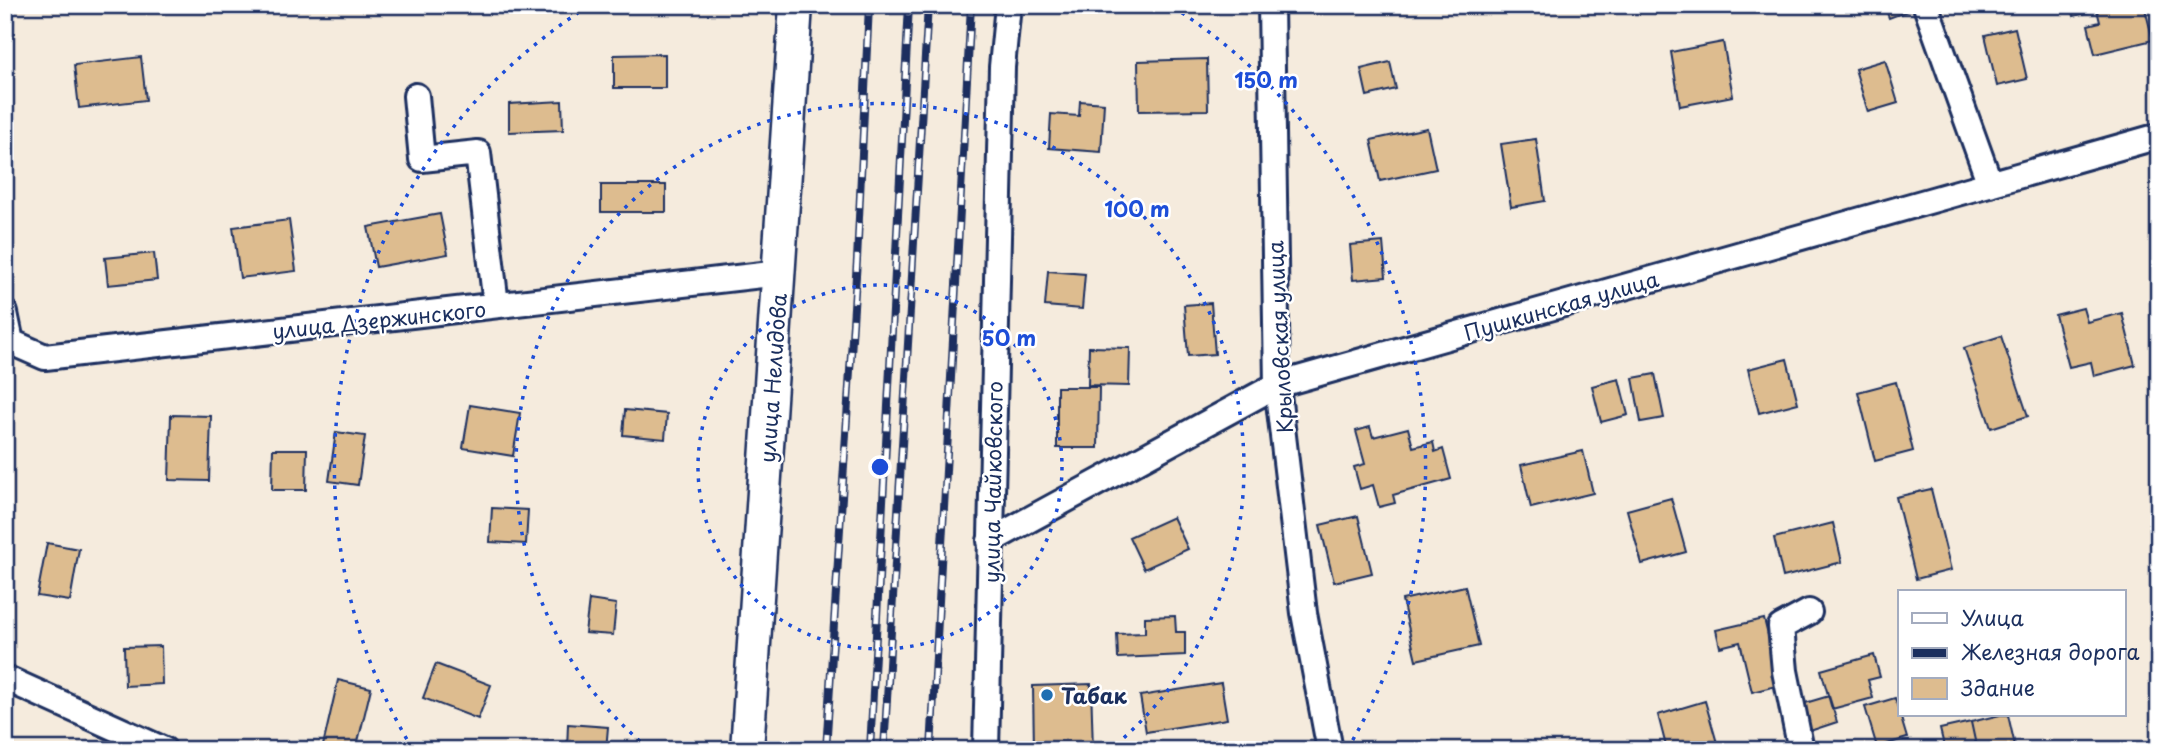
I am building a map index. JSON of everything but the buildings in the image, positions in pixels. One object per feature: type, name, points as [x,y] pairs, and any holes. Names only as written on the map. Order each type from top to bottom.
[{"type":"main road","name":"улица Нелидова","points":[[747,750],[796,5]]},
{"type":"street","name":"улица Чайковского","points":[[985,750],[1002,81],[1008,5]]},
{"type":"street","name":"Крыловская улица","points":[[1271,5],[1277,386],[1304,612],[1330,750]]},
{"type":"street","points":[[1927,9],[1990,184]]},
{"type":"street","points":[[416,96],[422,159],[478,153],[496,305]]},
{"type":"street","name":"Пушкинская улица","points":[[990,541],[1277,386],[2159,136]]},
{"type":"street","name":"улица Дзержинского","points":[[5,313],[11,342],[45,357],[780,274]]},
{"type":"street","points":[[1801,750],[1785,671],[1781,626],[1809,612]]},
{"type":"street","points":[[5,678],[164,750]]},
{"type":"railway","points":[[826,750],[857,260],[869,5]]},
{"type":"railway","points":[[870,750],[909,5]]},
{"type":"railway","points":[[884,750],[928,5]]},
{"type":"railway","points":[[931,750],[971,5]]},
{"type":"place","name":"Табак","points":[[1047,695]]}]
